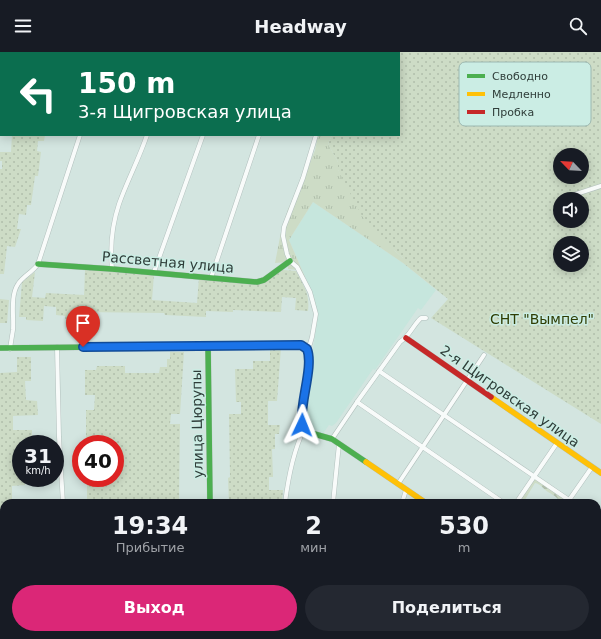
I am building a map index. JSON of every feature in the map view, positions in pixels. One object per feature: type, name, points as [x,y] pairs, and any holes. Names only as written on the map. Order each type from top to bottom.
[{"type":"street","points":[[10,349],[13,330],[14,293],[20,281],[33,271],[38,264],[80,136]]},
{"type":"street","points":[[112,269],[111,258],[114,221],[119,203],[147,136]]},
{"type":"street","points":[[154,272],[203,136]]},
{"type":"street","points":[[211,278],[259,136]]},
{"type":"street","points":[[305,347],[310,344],[316,314],[310,292],[297,267],[290,261],[286,254],[283,236],[284,227],[303,178],[316,136]]},
{"type":"street","points":[[582,192],[601,186]]},
{"type":"street","name":"Рассветная улица","points":[[38,264],[154,272],[257,282],[264,280],[290,261]]},
{"type":"street","points":[[332,439],[400,342],[406,338],[421,318],[426,318]]},
{"type":"street","name":"2-я Щигровская улица","points":[[406,338],[467,382],[601,473]]},
{"type":"street","points":[[0,348],[298,344],[305,347],[309,358],[302,421],[304,429],[300,438],[286,499]]},
{"type":"street","name":"улица Цюрупы","points":[[208,345],[210,499]]},
{"type":"street","points":[[58,347],[59,438],[62,499]]},
{"type":"street","points":[[398,484],[484,355]]},
{"type":"street","points":[[379,371],[534,476],[564,499]]},
{"type":"street","points":[[357,402],[498,499]]},
{"type":"street","points":[[304,429],[310,433],[332,439],[420,499]]},
{"type":"street","points":[[519,499],[557,443]]},
{"type":"street","points":[[333,499],[339,444]]},
{"type":"street","points":[[570,499],[592,467]]},
{"type":"street","points":[[403,499],[406,490]]},
{"type":"shaded area","points":[[313,202],[403,263],[436,290],[421,310],[418,308],[375,370],[373,369],[336,423],[332,426],[329,425],[322,435],[302,423],[318,315],[312,301],[314,297],[289,240]]},
{"type":"green space","name":"СНТ \"Вымпел\"","points":[[400,52],[601,52],[601,424],[431,318],[448,299],[403,263],[403,258],[376,234],[362,216],[338,170],[338,162],[328,144],[332,136],[400,136]]},
{"type":"green space","points":[[12,136],[45,136],[44,141],[38,141],[37,151],[41,152],[38,176],[35,176],[31,205],[27,205],[26,215],[19,214],[17,229],[21,229],[15,247],[7,246],[4,274],[0,274],[0,169],[2,169],[2,161],[0,161],[0,152],[11,152]]},
{"type":"green space","points":[[318,136],[332,136],[328,144],[338,162],[338,170],[395,251],[403,258],[403,263],[313,202],[289,240],[305,277],[298,270],[288,269],[288,262],[275,263],[281,232],[288,209],[305,176],[315,150]]},
{"type":"green space","points":[[85,270],[154,274],[152,300],[197,303],[199,278],[265,282],[283,270],[296,271],[307,295],[308,311],[295,310],[296,298],[282,297],[281,312],[233,310],[233,312],[206,311],[206,317],[165,315],[164,313],[81,312],[81,320],[65,319],[65,316],[56,315],[56,307],[44,306],[43,321],[26,320],[26,317],[19,317],[22,282],[35,272],[32,297],[45,298],[46,293],[84,295]]},
{"type":"green space","points":[[0,299],[9,300],[7,323],[0,323]]},
{"type":"green space","points":[[270,348],[281,348],[277,401],[268,401],[268,425],[280,425],[279,434],[275,434],[275,449],[272,449],[273,477],[269,477],[269,490],[283,490],[282,499],[229,499],[229,414],[241,414],[241,402],[236,402],[235,369],[253,369],[253,361],[270,361]]},
{"type":"green space","points":[[170,352],[184,352],[180,414],[171,414],[170,424],[180,424],[179,499],[87,499],[87,487],[124,487],[124,435],[86,435],[86,410],[94,410],[95,395],[85,395],[85,370],[96,370],[97,366],[125,366],[125,373],[159,373],[160,367],[167,367],[167,359],[170,359]]},
{"type":"green space","points":[[17,357],[31,357],[31,381],[25,381],[26,400],[37,401],[38,415],[13,416],[13,430],[32,430],[32,435],[12,435],[12,499],[0,499],[0,373],[17,372]]},
{"type":"green space","points":[[534,479],[536,479],[564,499],[558,499],[539,484],[535,483],[525,499],[520,499]]},
{"type":"traffic: fast","points":[[38,264],[257,282],[264,280],[290,261]]},
{"type":"traffic: fast","points":[[208,345],[210,499]]},
{"type":"traffic: fast","points":[[0,348],[301,345],[307,349],[309,358],[302,421],[304,429],[311,433],[332,439],[366,462]]},
{"type":"traffic: slow","points":[[491,397],[601,473]]},
{"type":"traffic: slow","points":[[366,462],[420,499]]},
{"type":"traffic: jam","points":[[406,338],[491,397]]},
{"type":"route","points":[[83,347],[298,344],[304,346],[307,349],[309,358],[302,425]]}]
